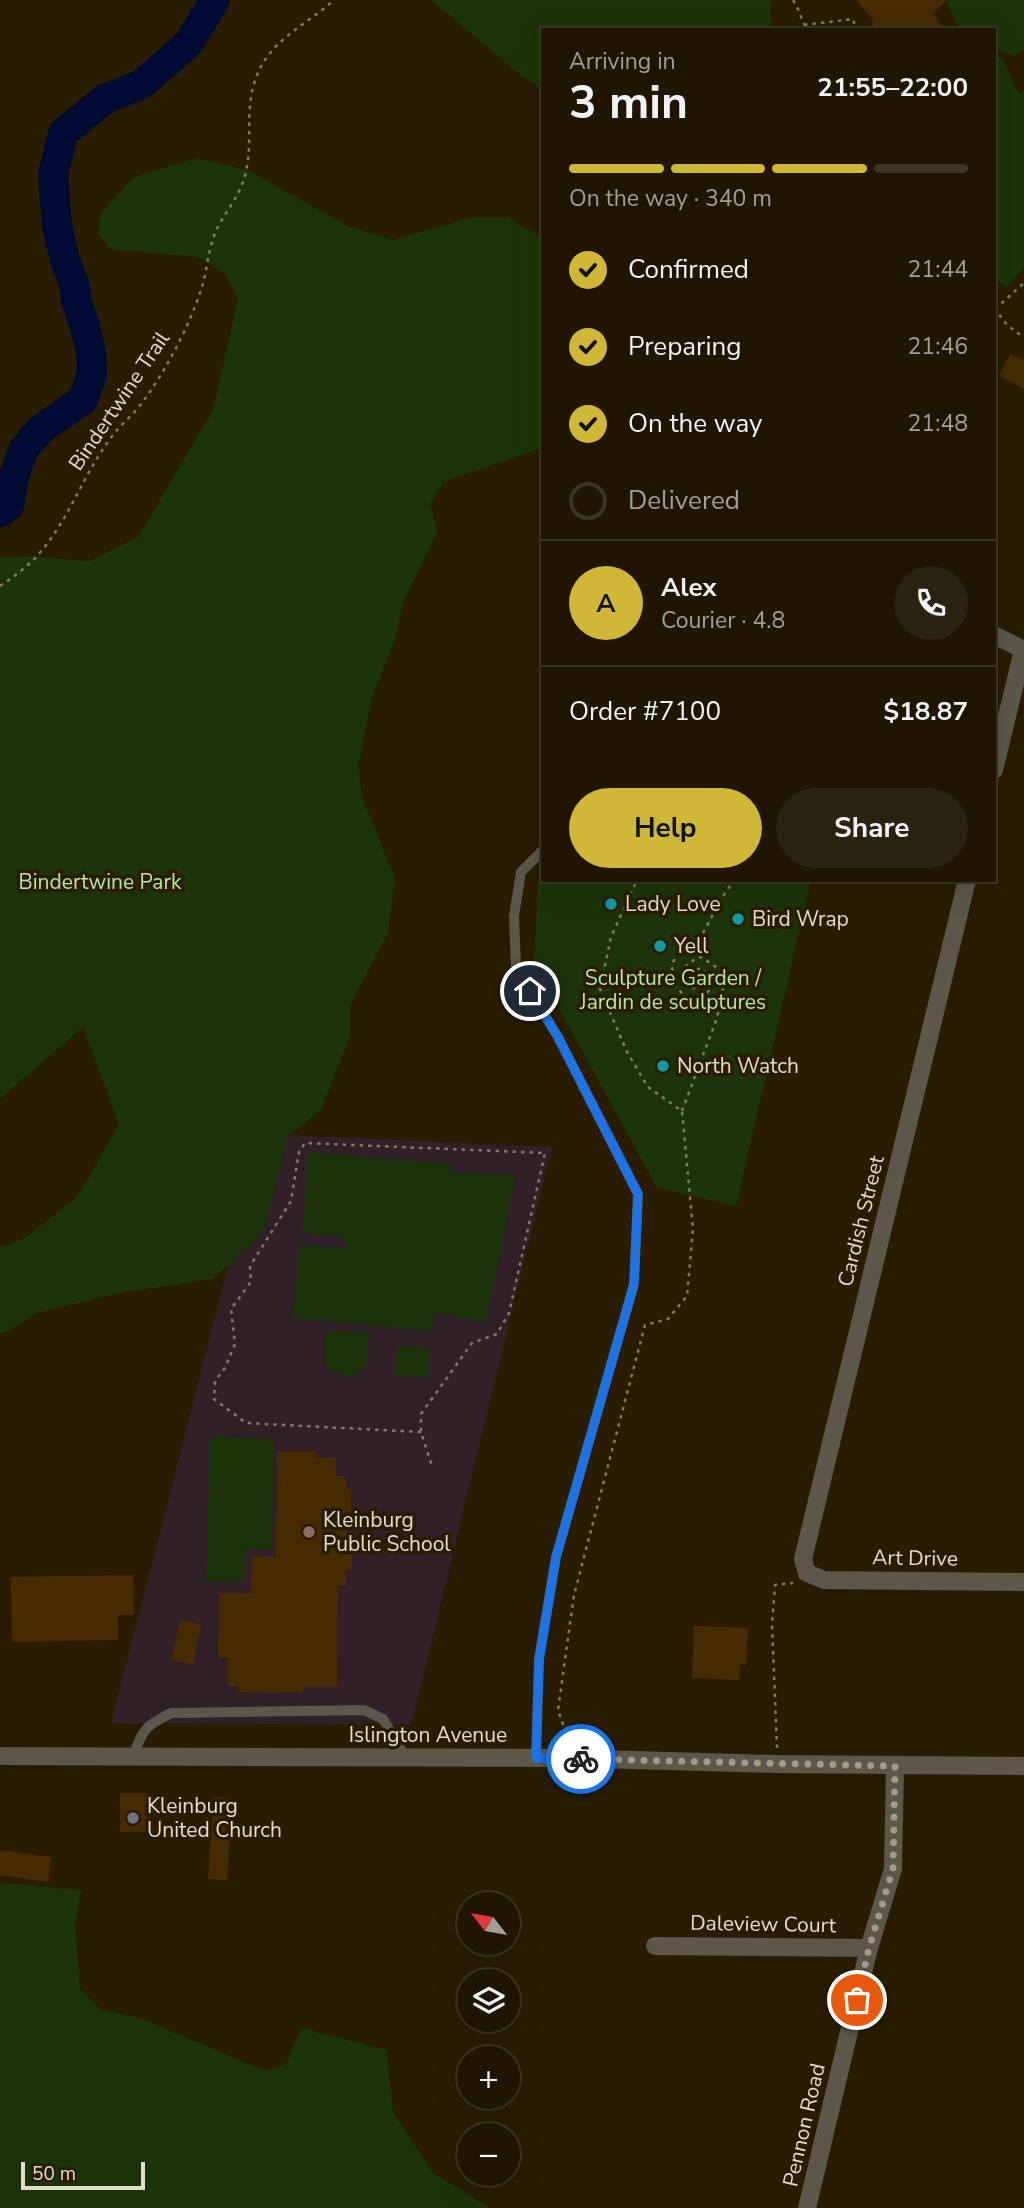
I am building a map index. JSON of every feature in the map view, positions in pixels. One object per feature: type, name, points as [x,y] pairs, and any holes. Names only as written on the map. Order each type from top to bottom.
[{"type":"street","points":[[996,636],[1023,650],[996,762]]},
{"type":"street","name":"Cardish Street","points":[[807,1573],[803,1559],[967,882]]},
{"type":"street","name":"Art Drive","points":[[807,1573],[824,1580],[1024,1581]]},
{"type":"street","name":"Islington Avenue","points":[[0,1756],[536,1758],[895,1766],[1024,1766]]},
{"type":"street","name":"Pennon Road","points":[[807,2208],[869,1948],[893,1869],[895,1766]]},
{"type":"street","name":"Daleview Court","points":[[655,1946],[869,1948]]},
{"type":"lane","points":[[536,1758],[539,1660],[556,1557],[634,1284],[638,1194],[558,1037],[516,968],[514,916],[521,872],[541,852]]},
{"type":"lane","points":[[133,1756],[149,1725],[171,1713],[364,1710],[383,1719],[406,1758]]},
{"type":"path","name":"Bindertwine Trail","points":[[0,586],[20,571],[51,538],[110,438],[141,403],[180,338],[201,290],[215,234],[237,197],[244,179],[249,157],[248,114],[255,77],[276,46],[334,0]]},
{"type":"path","points":[[793,0],[806,28]]},
{"type":"path","points":[[804,25],[853,19],[855,28]]},
{"type":"path","points":[[996,306],[1024,283]]},
{"type":"path","points":[[996,311],[1007,326],[1022,335]]},
{"type":"path","points":[[688,982],[693,972],[700,968],[713,981],[710,990],[696,1001],[686,998],[674,984],[672,965],[675,957],[703,933],[733,882]]},
{"type":"path","points":[[682,1111],[717,1018],[723,979],[719,969],[701,957],[688,963],[684,971],[688,982],[695,989],[708,975]]},
{"type":"path","points":[[421,1432],[246,1423],[214,1399],[215,1381],[225,1368],[235,1344],[231,1309],[251,1282],[250,1266],[291,1201],[299,1152],[305,1143],[545,1153],[509,1313],[496,1334],[472,1343],[421,1414],[421,1432],[432,1466]]},
{"type":"path","points":[[777,1764],[772,1624],[775,1585],[791,1585],[807,1573]]},
{"type":"shaded area","name":"Kleinburg Public School","points":[[289,1135],[552,1147],[411,1725],[111,1723],[229,1263],[262,1235]]},
{"type":"green space","points":[[431,0],[770,0],[772,28],[541,28],[541,89]]},
{"type":"green space","points":[[946,0],[1024,0],[1024,49],[1015,56],[996,50],[996,28],[958,28]]},
{"type":"green space","points":[[1002,58],[1018,93],[1024,95],[1024,267],[1006,288],[996,280],[996,59]]},
{"type":"green space","name":"Bindertwine Park","points":[[197,158],[247,170],[348,226],[393,240],[473,217],[508,217],[541,237],[541,448],[443,482],[430,505],[438,531],[403,602],[396,636],[372,698],[358,767],[362,797],[395,878],[388,933],[350,1005],[350,1036],[321,1110],[289,1135],[262,1235],[212,1279],[119,1293],[37,1313],[0,1334],[0,1246],[8,1246],[28,1236],[78,1196],[119,1124],[83,1027],[0,1099],[0,558],[23,556],[90,561],[138,537],[213,410],[238,299],[225,274],[197,257],[110,249],[98,234],[101,213],[134,177]]},
{"type":"green space","name":"Sculpture Garden / Jardin de sculptures","points":[[541,879],[541,882],[811,882],[736,1206],[657,1188],[534,963],[538,882]]},
{"type":"green space","points":[[309,1152],[450,1164],[450,1172],[516,1175],[485,1322],[434,1312],[432,1331],[293,1318],[300,1245],[350,1249],[343,1236],[302,1233]]},
{"type":"green space","points":[[328,1331],[369,1332],[366,1365],[354,1375],[341,1375],[326,1366],[325,1336]]},
{"type":"green space","points":[[397,1347],[429,1348],[428,1377],[396,1376]]},
{"type":"green space","points":[[210,1437],[274,1439],[271,1549],[245,1549],[244,1582],[206,1581]]},
{"type":"green space","points":[[0,1883],[81,1890],[75,1926],[80,1989],[101,2010],[140,2018],[265,2071],[286,2064],[301,2028],[386,2050],[393,2112],[432,2172],[490,2208],[0,2208]]},
{"type":"building","points":[[856,0],[947,0],[933,13],[941,25],[937,28],[872,28],[873,20]]},
{"type":"building","points":[[1010,354],[1024,360],[1024,389],[999,376]]},
{"type":"building","points":[[277,1451],[315,1451],[315,1457],[336,1458],[335,1476],[346,1476],[346,1488],[351,1489],[352,1570],[346,1570],[346,1586],[338,1586],[337,1686],[304,1686],[303,1693],[238,1692],[238,1686],[228,1686],[228,1658],[218,1658],[219,1593],[251,1593],[252,1556],[276,1557]]},
{"type":"building","points":[[133,1575],[134,1615],[118,1615],[118,1640],[12,1642],[11,1577]]},
{"type":"building","points":[[180,1620],[201,1624],[193,1665],[171,1660]]},
{"type":"building","points":[[694,1626],[748,1628],[746,1665],[740,1664],[739,1680],[692,1678]]},
{"type":"building","name":"Kleinburg United Church","points":[[120,1793],[147,1793],[147,1832],[120,1832]]},
{"type":"building","points":[[213,1797],[232,1798],[227,1880],[208,1879]]},
{"type":"building","points":[[0,1850],[51,1857],[48,1882],[0,1875]]},
{"type":"waterway","points":[[0,512],[9,506],[13,480],[23,450],[41,429],[83,400],[92,373],[91,352],[57,226],[53,175],[63,133],[105,99],[142,84],[188,44],[215,0]]},
{"type":"way so far","points":[[581,1759],[895,1766],[893,1869],[869,1948],[857,2000]]},
{"type":"place","name":"Lady Love","points":[[611,904]]},
{"type":"place","name":"Bird Wrap","points":[[738,919]]},
{"type":"place","name":"Yell","points":[[660,946]]},
{"type":"place","name":"North Watch","points":[[663,1066]]},
{"type":"place","name":"Kleinburg Public School","points":[[309,1532]]},
{"type":"place","name":"Kleinburg United Church","points":[[133,1818]]},
{"type":"route","points":[[530,991],[558,1037],[638,1194],[634,1284],[556,1557],[539,1660],[536,1758],[581,1759]]}]
